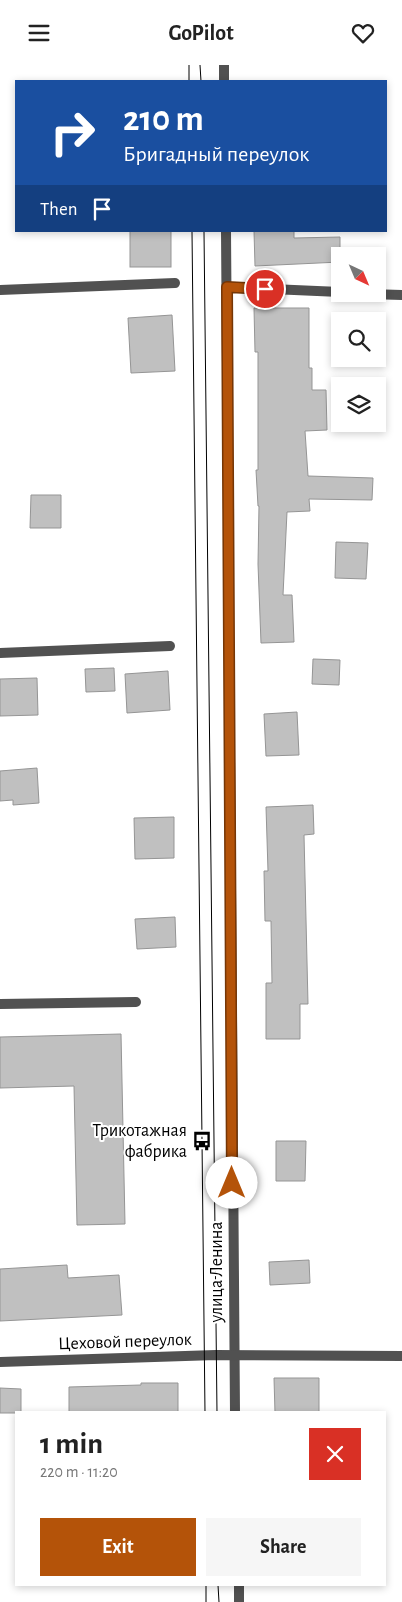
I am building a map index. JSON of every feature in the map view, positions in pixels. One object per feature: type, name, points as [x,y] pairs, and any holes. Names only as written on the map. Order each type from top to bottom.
[{"type":"street","points":[[224,65],[224,80]]},
{"type":"street","name":"улица Ленина","points":[[226,232],[234,1411]]},
{"type":"street","points":[[0,290],[175,283]]},
{"type":"street","points":[[227,287],[331,292]]},
{"type":"street","points":[[386,295],[402,295]]},
{"type":"street","points":[[0,653],[170,646]]},
{"type":"street","points":[[0,1004],[136,1002]]},
{"type":"street","name":"Цеховой переулок","points":[[0,1362],[233,1355],[402,1356]]},
{"type":"street","points":[[239,1586],[239,1602]]},
{"type":"building","points":[[130,232],[171,232],[171,267],[130,267]]},
{"type":"building","points":[[254,232],[294,232],[294,238],[340,237],[340,247],[331,247],[331,262],[255,266]]},
{"type":"building","points":[[254,308],[309,308],[309,368],[312,368],[312,390],[326,390],[327,430],[305,431],[308,476],[373,478],[372,500],[309,499],[310,511],[287,512],[283,595],[292,595],[294,642],[261,643],[258,564],[259,506],[256,470],[258,470],[258,352],[255,352]]},
{"type":"building","points":[[172,315],[175,371],[131,373],[128,318]]},
{"type":"building","points":[[31,495],[61,495],[61,528],[30,528]]},
{"type":"building","points":[[336,542],[368,543],[366,579],[335,578]]},
{"type":"building","points":[[313,659],[340,660],[339,685],[312,684]]},
{"type":"building","points":[[114,668],[115,691],[86,692],[85,669]]},
{"type":"building","points":[[168,671],[170,710],[127,713],[125,674]]},
{"type":"building","points":[[37,678],[38,715],[0,716],[0,679]]},
{"type":"building","points":[[297,712],[299,755],[266,756],[264,714]]},
{"type":"building","points":[[37,768],[39,803],[13,805],[13,800],[0,801],[0,771]]},
{"type":"building","points":[[313,805],[314,834],[304,835],[308,1004],[300,1004],[300,1039],[266,1039],[266,983],[272,983],[271,921],[265,921],[264,871],[268,871],[266,807]]},
{"type":"building","points":[[174,817],[174,858],[135,859],[134,818]]},
{"type":"building","points":[[175,917],[176,947],[137,949],[135,919]]},
{"type":"building","points":[[121,1034],[125,1224],[77,1225],[74,1086],[0,1088],[0,1037]]},
{"type":"building","points":[[276,1141],[306,1141],[305,1181],[276,1181]]},
{"type":"building","points":[[309,1260],[310,1283],[270,1285],[269,1262]]},
{"type":"building","points":[[67,1265],[68,1278],[119,1275],[122,1315],[0,1321],[0,1269]]},
{"type":"building","points":[[274,1378],[319,1378],[319,1411],[275,1411]]},
{"type":"building","points":[[141,1383],[178,1383],[178,1411],[69,1411],[69,1387],[141,1385]]},
{"type":"building","points":[[0,1388],[21,1389],[21,1411],[0,1413]]},
{"type":"tram line","points":[[189,65],[189,80]]},
{"type":"tram line","points":[[200,65],[201,80]]},
{"type":"tram line","points":[[192,232],[205,1411]]},
{"type":"tram line","points":[[204,232],[217,1411]]},
{"type":"tram line","points":[[206,1586],[206,1602]]},
{"type":"tram line","points":[[218,1586],[219,1602]]},
{"type":"place","name":"Трикотажная фабрика","points":[[202,1141]]},
{"type":"route","points":[[232,1183],[227,287],[265,289]]}]
